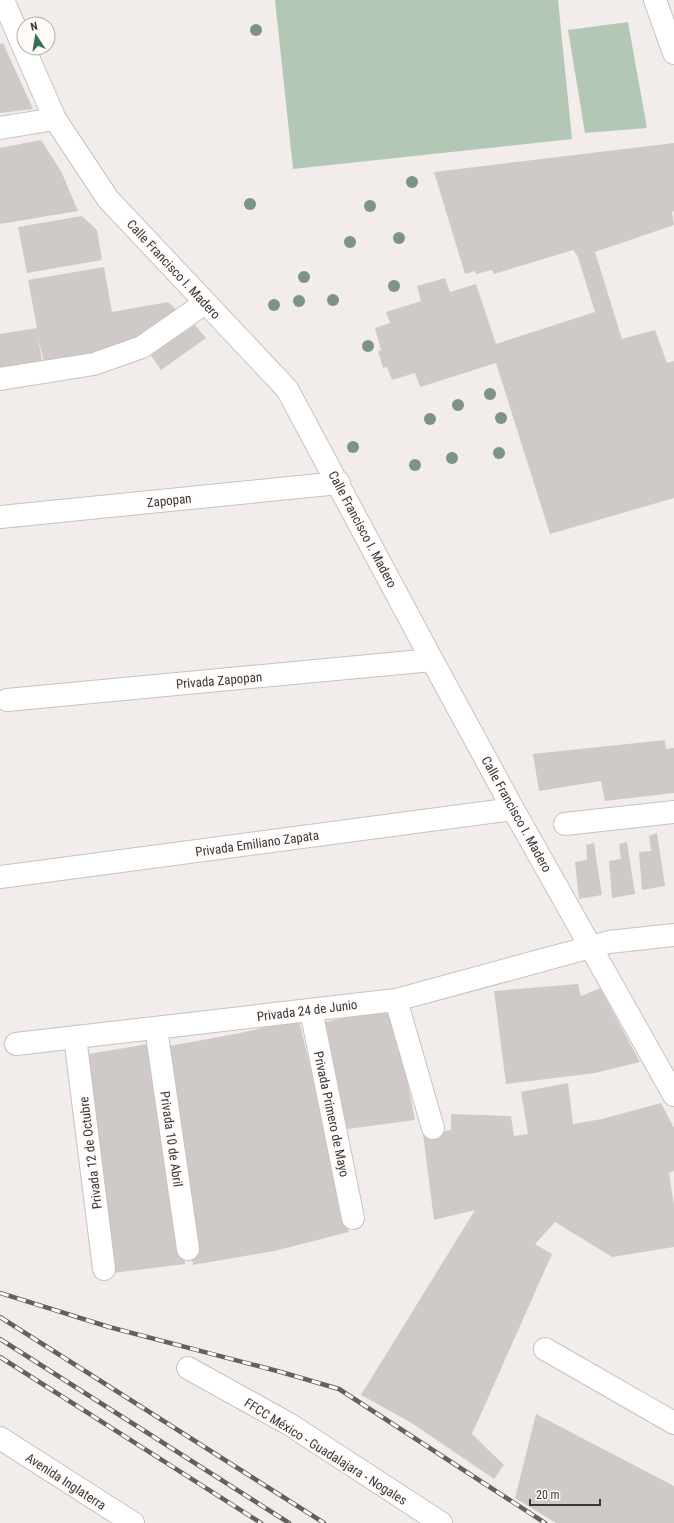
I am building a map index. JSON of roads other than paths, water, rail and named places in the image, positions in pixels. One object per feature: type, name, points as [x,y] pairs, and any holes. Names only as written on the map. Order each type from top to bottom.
[{"type":"street","name":"Calle Francisco I. Madero","points":[[2,0],[55,119],[108,199],[287,389],[513,809],[674,1095]]},
{"type":"street","points":[[655,0],[674,53]]},
{"type":"street","points":[[0,128],[55,119]]},
{"type":"street","points":[[0,379],[94,364],[142,347],[205,302]]},
{"type":"street","name":"Zapopan","points":[[0,517],[338,483]]},
{"type":"street","name":"Privada Zapopan","points":[[7,700],[432,660]]},
{"type":"street","name":"Privada Emiliano Zapata","points":[[0,877],[513,809]]},
{"type":"street","points":[[565,824],[674,812]]},
{"type":"street","name":"Privada 24 de Junio","points":[[16,1044],[396,1000],[609,942],[674,935]]},
{"type":"street","points":[[396,1000],[433,1128]]},
{"type":"street","name":"Privada Primero de Mayo","points":[[311,1010],[353,1218]]},
{"type":"street","name":"Privada 10 de Abril","points":[[156,1028],[188,1249]]},
{"type":"street","name":"Privada 12 de Octubre","points":[[75,1037],[104,1269]]},
{"type":"street","points":[[545,1350],[674,1423]]},
{"type":"street","name":"FFCC México - Guadalajara - Nogales","points":[[188,1368],[288,1424],[441,1523]]},
{"type":"street","name":"Avenida Inglaterra","points":[[0,1438],[133,1523]]},
{"type":"railway","points":[[0,1293],[109,1327],[281,1372],[339,1389],[545,1523]]},
{"type":"railway","points":[[0,1317],[324,1523]]},
{"type":"railway","points":[[0,1339],[289,1523]]},
{"type":"railway","points":[[0,1357],[261,1523]]}]
